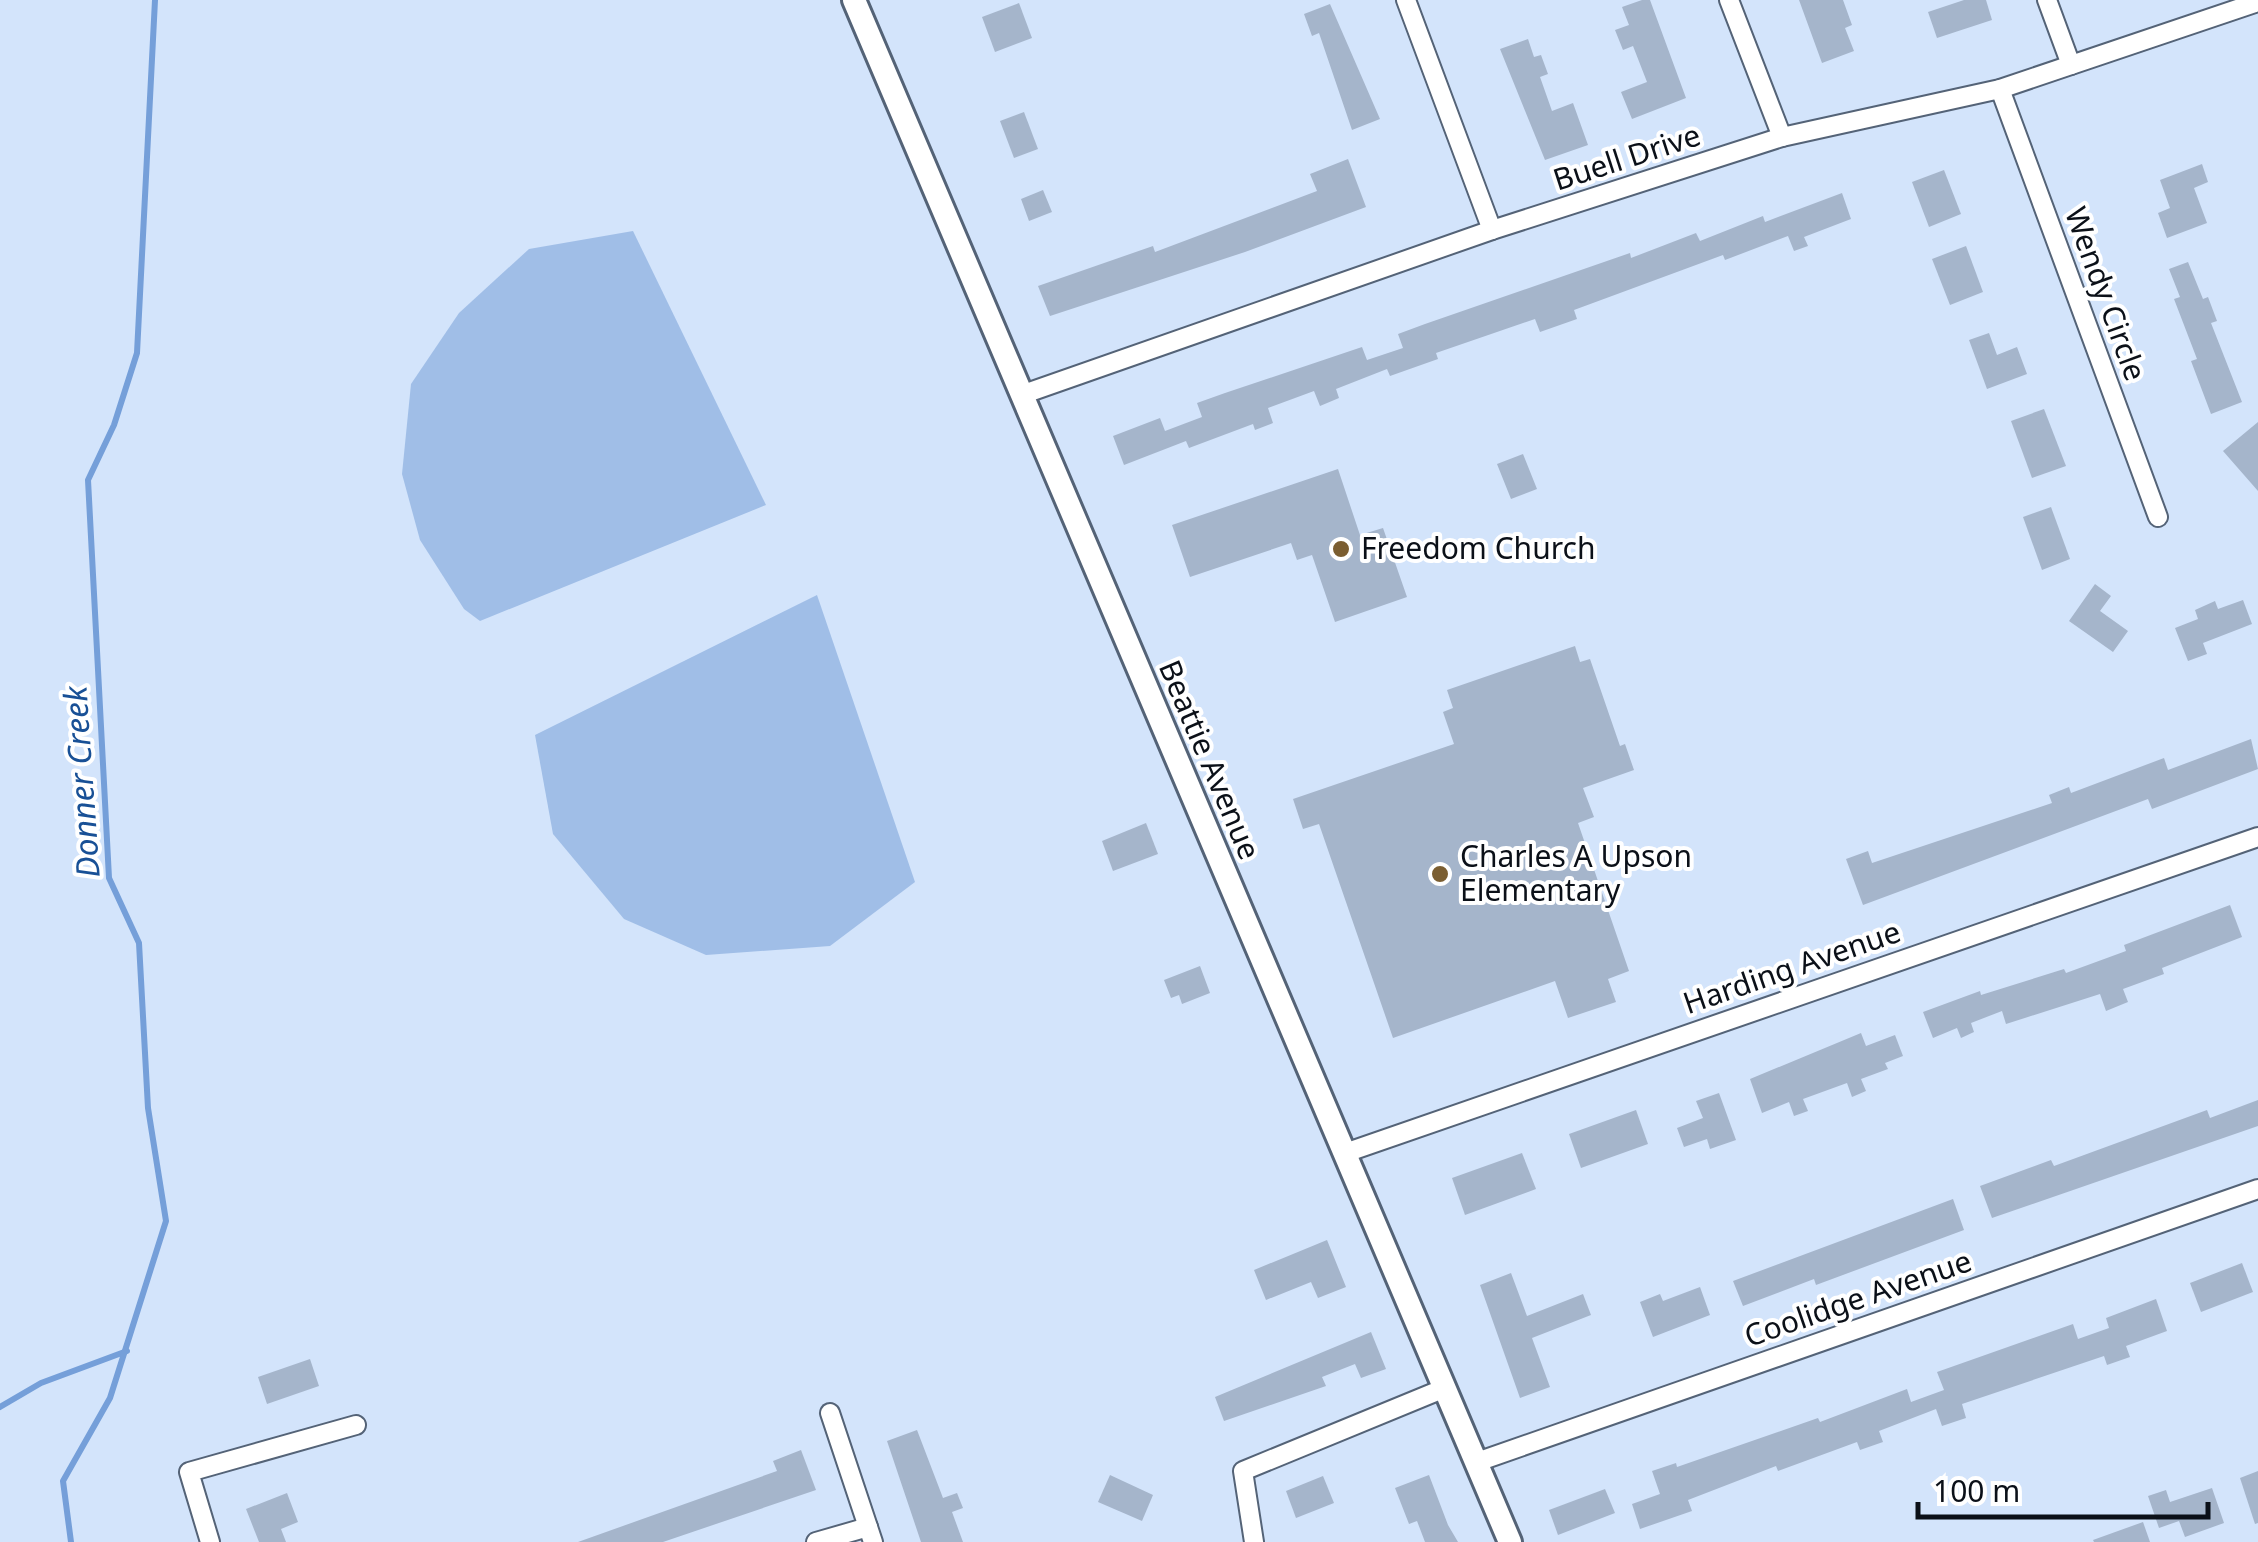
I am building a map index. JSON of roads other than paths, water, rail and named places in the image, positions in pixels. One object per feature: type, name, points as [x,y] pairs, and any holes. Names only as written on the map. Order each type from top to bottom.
[{"type":"street","name":"Beattie Avenue","points":[[854,0],[1510,1542]]},
{"type":"street","points":[[1406,0],[1492,230]]},
{"type":"street","points":[[1729,0],[1782,137]]},
{"type":"street","points":[[2047,0],[2071,65]]},
{"type":"street","name":"Buell Drive","points":[[1021,395],[1492,230],[1782,137],[2000,89],[2258,2]]},
{"type":"street","name":"Wendy Circle","points":[[2000,89],[2158,517]]},
{"type":"street","name":"Harding Avenue","points":[[1345,1153],[2258,836]]},
{"type":"street","name":"Coolidge Avenue","points":[[1477,1462],[2258,1189]]},
{"type":"street","points":[[1254,1542],[1243,1471],[1445,1388]]},
{"type":"street","points":[[816,1542],[870,1534],[830,1413]]},
{"type":"street","points":[[210,1542],[189,1472],[356,1425]]},
{"type":"waterway","name":"Donner Creek","points":[[71,1542],[63,1481],[110,1398],[166,1221],[148,1108],[139,943],[109,878],[88,480],[114,425],[137,353],[155,0]]},
{"type":"waterway","points":[[0,1407],[41,1383],[127,1351]]},
{"type":"place","name":"Freedom Church","points":[[1341,549]]},
{"type":"place","name":"Charles A Upson Elementary","points":[[1440,874]]}]
